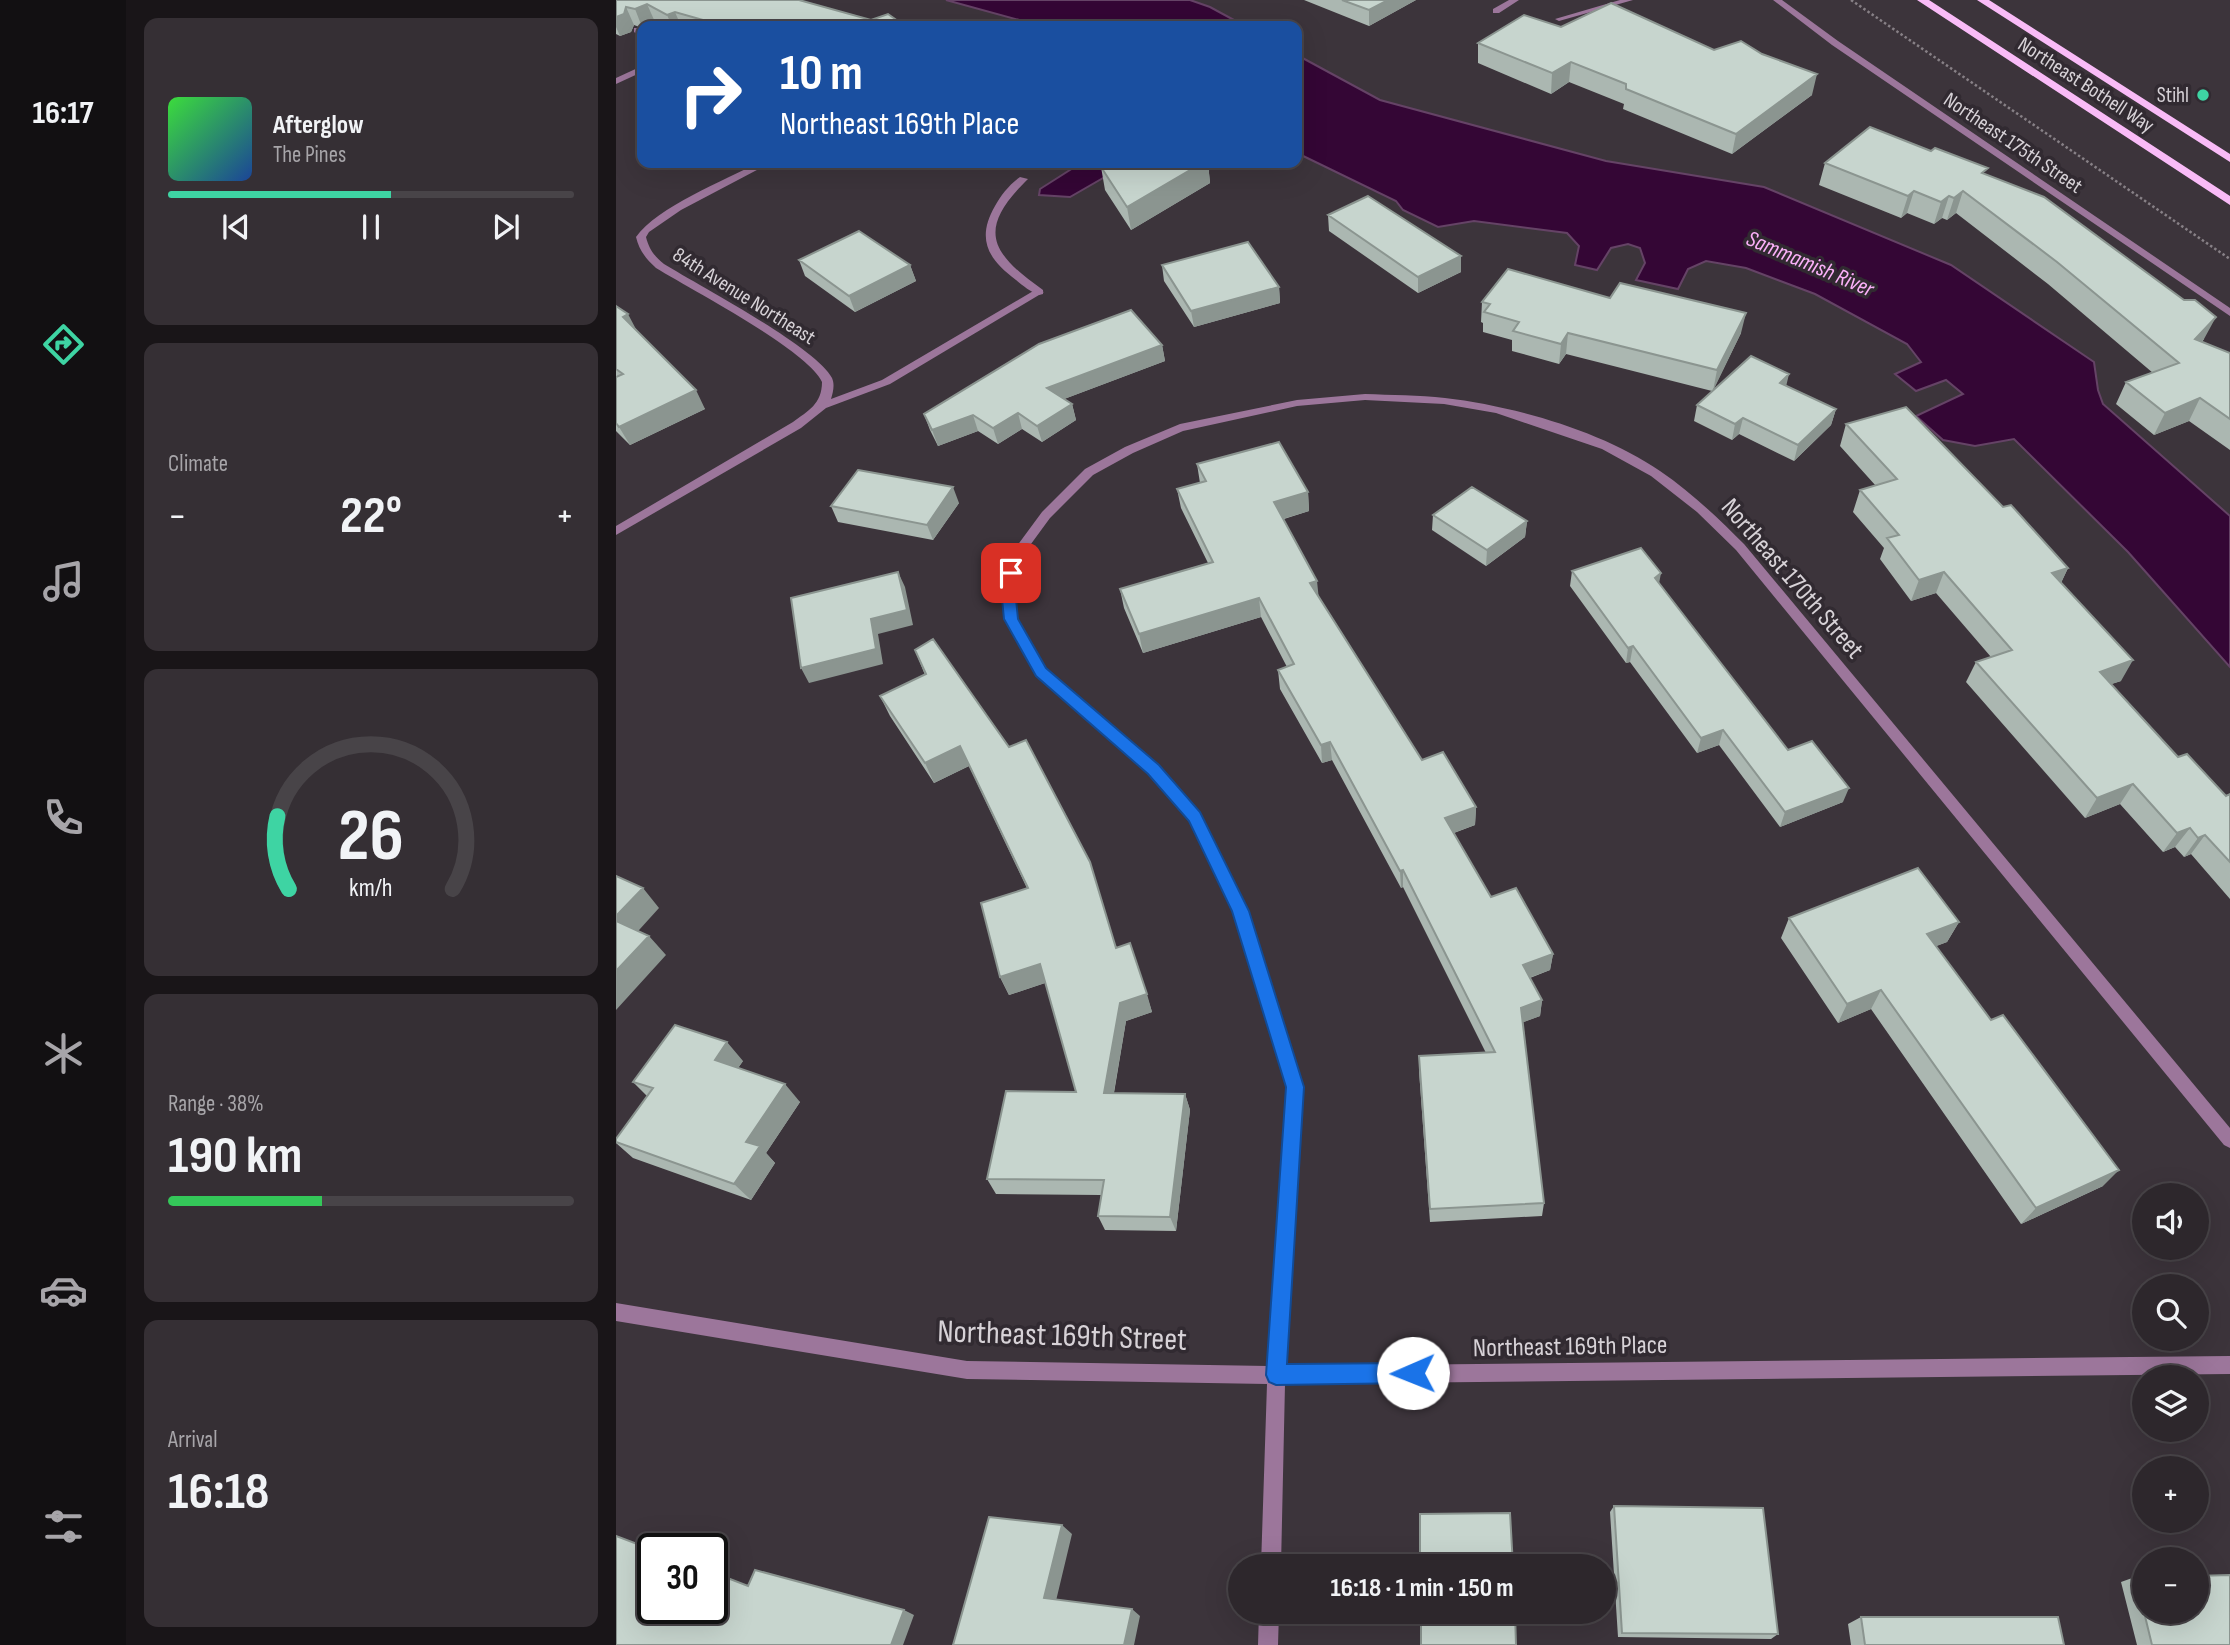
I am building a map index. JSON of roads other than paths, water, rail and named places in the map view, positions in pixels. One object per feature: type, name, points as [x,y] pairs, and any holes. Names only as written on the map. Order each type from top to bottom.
[{"type":"main road","name":"Northeast Bothell Way","points":[[1922,0],[2230,201]]},
{"type":"main road","name":"Northeast Bothell Way","points":[[1982,0],[2230,159]]},
{"type":"street","points":[[1496,11],[1515,0]]},
{"type":"street","points":[[1559,19],[1629,0]]},
{"type":"street","name":"Northeast 175th Street","points":[[1777,0],[1835,43],[2230,313]]},
{"type":"street","points":[[616,81],[637,71]]},
{"type":"street","name":"84th Avenue Northeast","points":[[756,168],[658,220],[641,237],[643,248],[660,266],[803,354],[827,379],[828,390],[822,406]]},
{"type":"street","points":[[616,531],[768,443],[822,406],[886,382],[1039,292],[1005,268],[990,245],[990,221],[1013,186],[1023,179]]},
{"type":"street","name":"Northeast 170th Street","points":[[1276,1375],[1295,1087],[1241,911],[1195,817],[1154,770],[1041,672],[1011,619],[1008,589],[1014,558],[1045,514],[1089,472],[1129,450],[1180,428],[1297,404],[1365,397],[1444,401],[1497,410],[1554,426],[1606,446],[1655,473],[1701,509],[1740,547],[2230,1140]]},
{"type":"street","name":"Northeast 169th Street","points":[[616,1312],[967,1370],[1276,1375]]},
{"type":"street","name":"Northeast 169th Place","points":[[1276,1375],[2230,1365]]},
{"type":"street","points":[[1270,1554],[1276,1375]]},
{"type":"street","points":[[1268,1645],[1269,1624]]},
{"type":"water","points":[[946,0],[1190,0],[1236,21],[1023,21]]},
{"type":"water","name":"Sammamish River","points":[[1302,58],[1380,100],[1606,161],[1764,187],[1951,265],[2094,362],[2103,404],[2230,516],[2230,667],[2128,552],[2014,439],[1975,446],[1943,440],[1916,416],[1963,394],[1946,380],[1916,391],[1895,374],[1921,362],[1907,344],[1815,294],[1746,268],[1706,261],[1688,269],[1678,289],[1636,280],[1645,263],[1640,248],[1628,244],[1611,248],[1597,270],[1575,265],[1579,246],[1567,233],[1474,221],[1438,227],[1403,210],[1396,201],[1302,155]]},
{"type":"water","points":[[1073,168],[1120,168],[1070,197],[1039,195],[1040,189]]},
{"type":"place","name":"Stihl","points":[[2203,95]]}]
